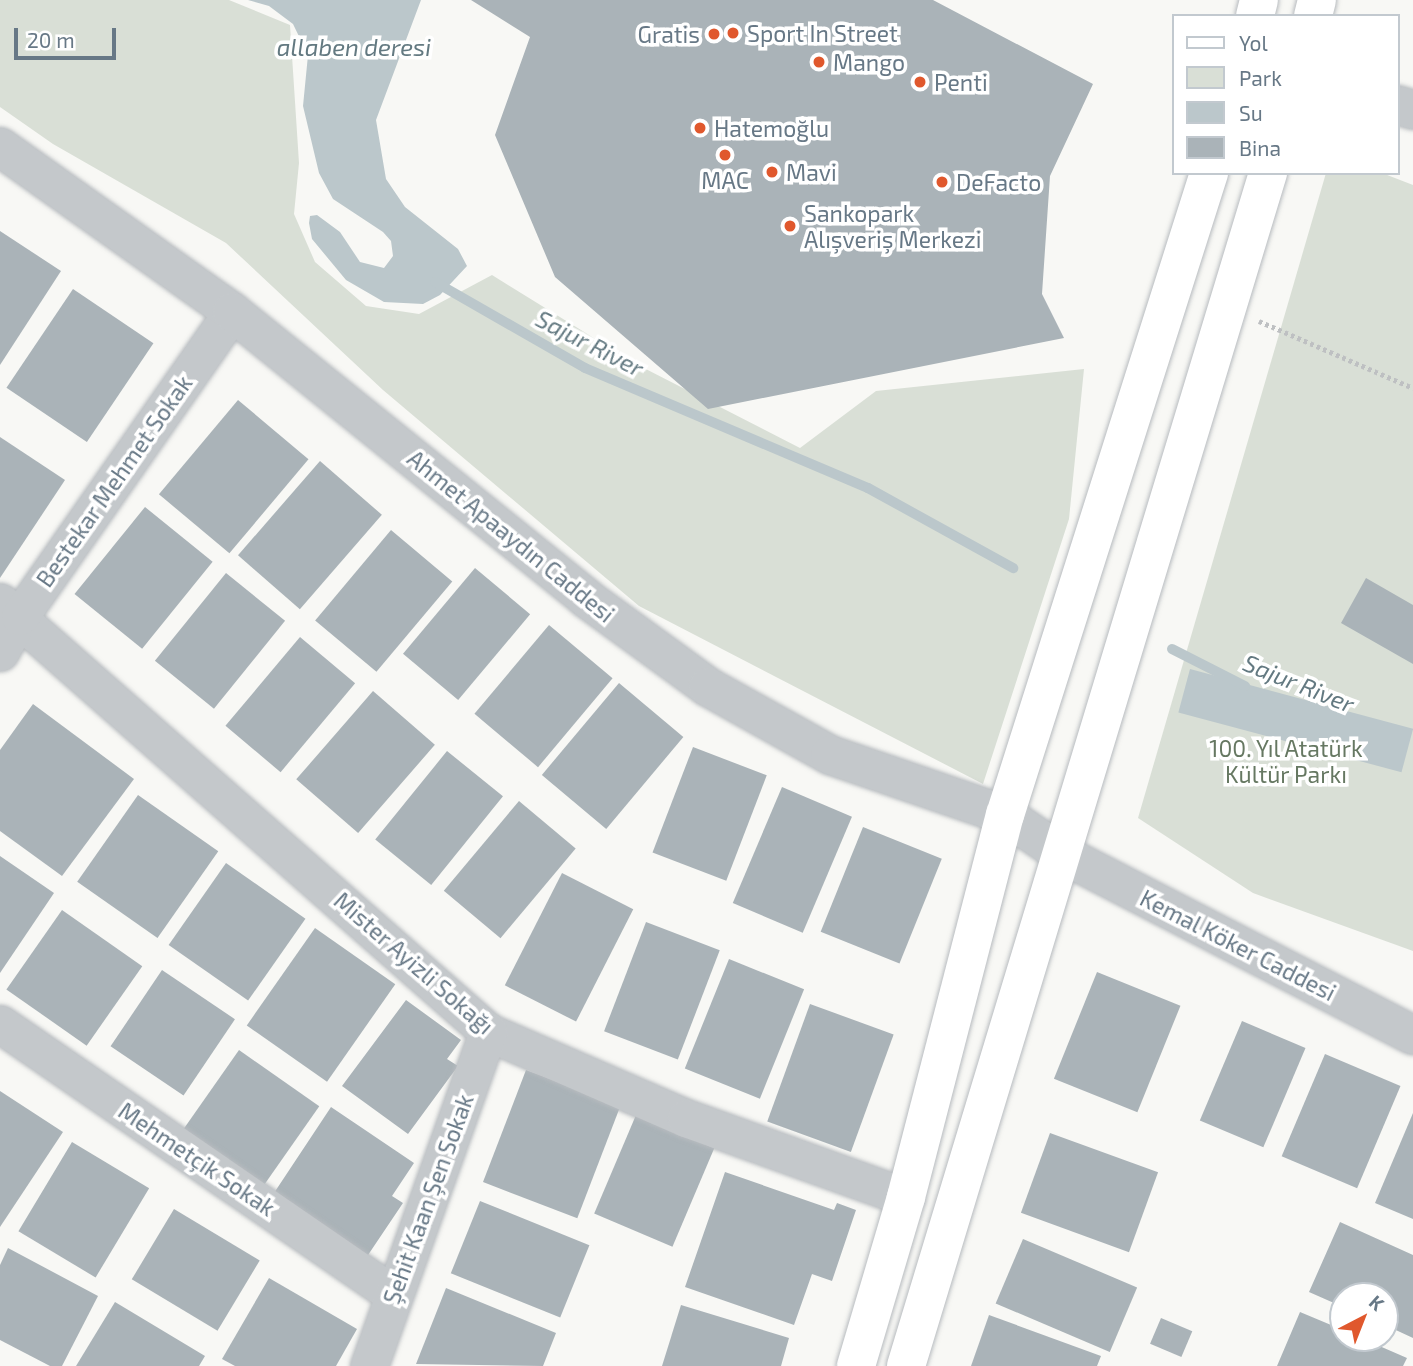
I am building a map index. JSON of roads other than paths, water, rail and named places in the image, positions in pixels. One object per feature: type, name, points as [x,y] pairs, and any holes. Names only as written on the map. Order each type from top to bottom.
[{"type":"main road","points":[[856,1366],[906,1196],[1005,816],[1208,175]]},
{"type":"main road","points":[[906,1366],[1230,308],[1267,175]]},
{"type":"street","name":"Ahmet Apaaydın Caddesi","points":[[0,147],[232,312],[586,598],[708,687],[830,755],[1005,816],[1062,855]]},
{"type":"street","name":"Bestekar Mehmet Sokak","points":[[0,652],[10,609],[232,312]]},
{"type":"street","name":"Mister Ayizli Sokağı","points":[[10,609],[488,1032],[686,1118],[906,1196]]},
{"type":"street","name":"Kemal Köker Caddesi","points":[[1062,855],[1413,1035]]},
{"type":"street","name":"Mehmetçik Sokak","points":[[0,1024],[393,1294]]},
{"type":"street","name":"Şehit Kaan Şen Sokak","points":[[369,1366],[488,1032]]},
{"type":"water","name":"allaben deresi","points":[[248,0],[421,0],[376,120],[386,179],[405,207],[458,249],[467,266],[440,295],[423,304],[384,302],[346,280],[312,239],[310,216],[317,215],[340,232],[360,262],[384,268],[393,256],[391,241],[383,232],[333,199],[319,173],[303,106],[308,55],[293,24],[269,6]]},
{"type":"water","points":[[1190,669],[1413,729],[1401,772],[1178,712]]},
{"type":"waterway","name":"Sajur River","points":[[435,282],[585,368],[868,488],[1013,568]]},
{"type":"waterway","name":"Sajur River","points":[[1172,649],[1245,686]]},
{"type":"place","name":"Sport In Street","points":[[733,33]]},
{"type":"place","name":"Gratis","points":[[714,34]]},
{"type":"place","name":"Mango","points":[[819,62]]},
{"type":"place","name":"Penti","points":[[920,82]]},
{"type":"place","name":"Hatemoğlu","points":[[700,128]]},
{"type":"place","name":"MAC","points":[[725,155]]},
{"type":"place","name":"Mavi","points":[[772,172]]},
{"type":"place","name":"DeFacto","points":[[942,182]]},
{"type":"place","name":"Sankopark Alışveriş Merkezi","points":[[790,226]]},
{"type":"park label","name":"100. Yıl Atatürk Kültür Parkı","points":[[1286,761]]}]
